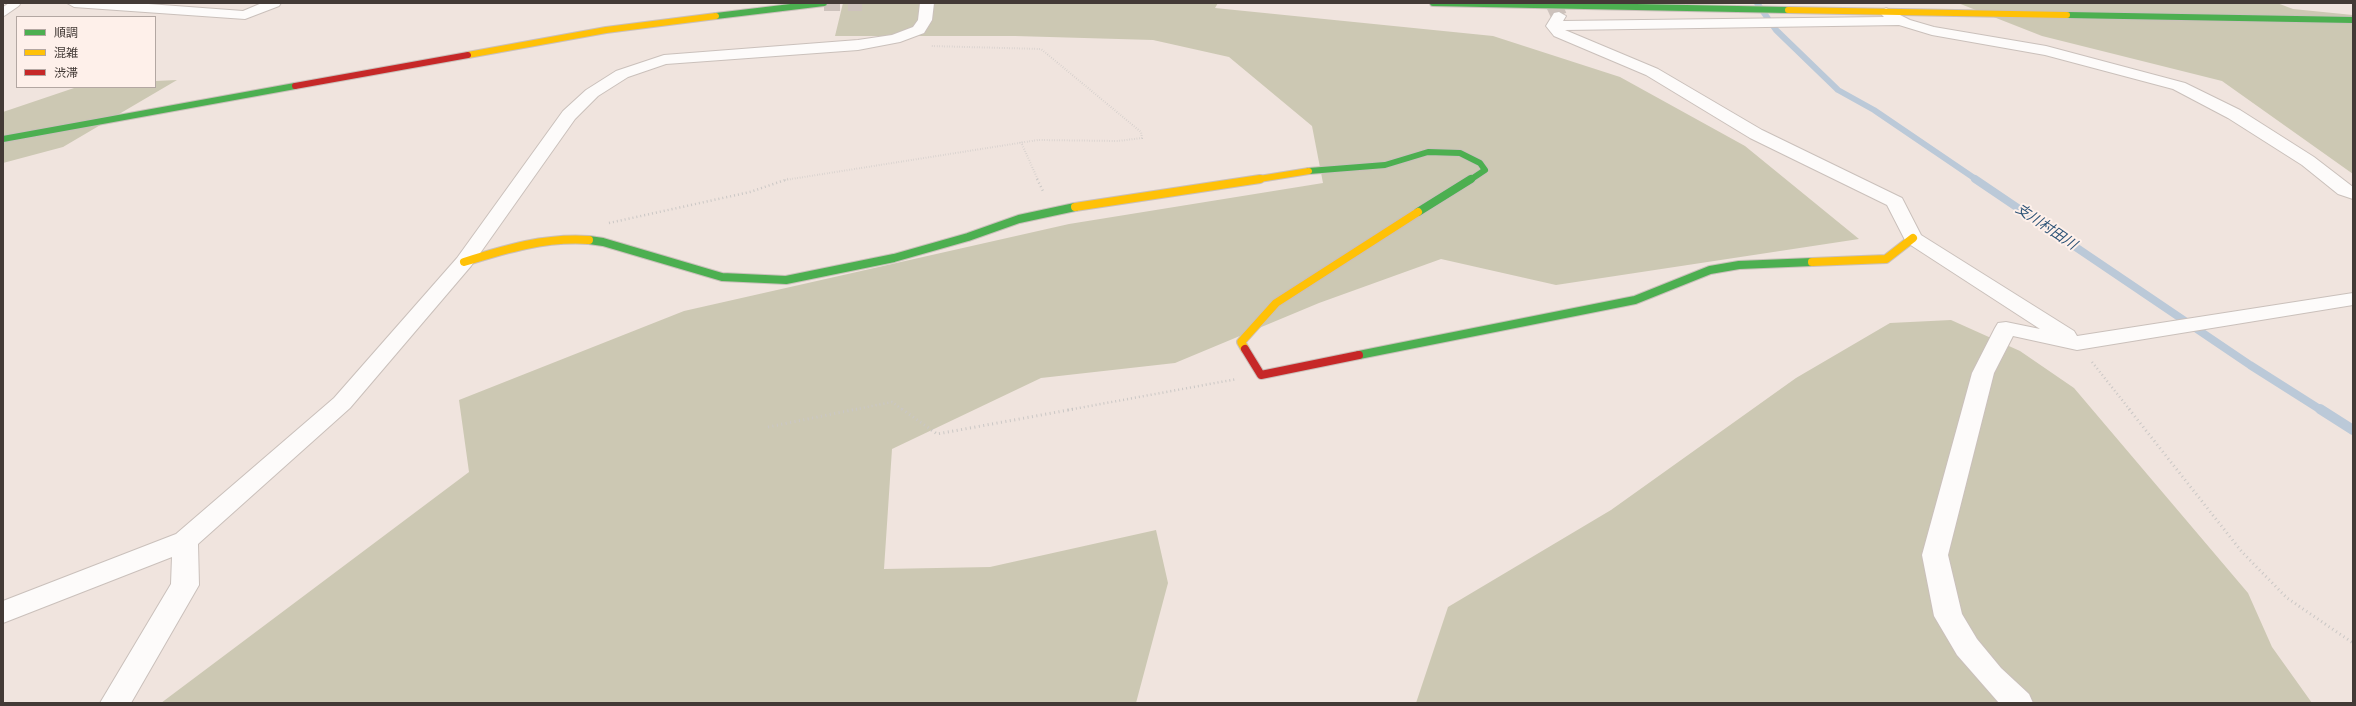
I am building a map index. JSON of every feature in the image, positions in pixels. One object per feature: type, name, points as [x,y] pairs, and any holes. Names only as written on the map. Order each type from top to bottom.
[{"type":"street","points":[[74,3],[245,16],[274,3]]},
{"type":"street","points":[[3,139],[606,30],[824,3]]},
{"type":"street","points":[[3,612],[185,541],[342,403],[464,262],[569,114],[592,93],[622,74],[664,60],[858,45],[895,39],[919,30],[925,20],[927,3]]},
{"type":"street","points":[[1433,3],[1739,9],[1795,16],[1901,21]]},
{"type":"street","points":[[1886,12],[1901,21],[1932,31],[2046,51],[2180,86],[2234,114],[2308,161],[2344,190],[2353,193]]},
{"type":"street","points":[[2077,343],[1913,238],[1895,202],[1756,134],[1652,72],[1559,33],[1556,21],[1750,23],[1795,16],[1886,12],[2353,20]]},
{"type":"street","points":[[464,262],[531,242],[573,238],[603,242],[722,277],[786,280],[894,258],[968,237],[1018,219],[1052,212],[1308,171],[1385,165],[1428,152],[1460,153],[1480,163],[1486,170],[1276,303],[1241,342],[1261,375],[1635,300],[1710,270],[1739,265],[1886,259],[1913,238]]},
{"type":"street","points":[[2018,703],[1991,676],[1967,647],[1948,616],[1936,555],[1983,373],[2006,328],[2077,343],[2353,299]]},
{"type":"street","points":[[115,703],[185,585],[185,541]]},
{"type":"lane","points":[[3,12],[16,3]]},
{"type":"path","points":[[602,225],[750,192],[792,177],[1021,142],[1080,139],[1136,140],[1142,138],[1141,132],[1041,49],[929,46]]},
{"type":"path","points":[[1021,142],[1052,212]]},
{"type":"path","points":[[2077,343],[2242,552],[2287,598],[2353,643]]},
{"type":"path","points":[[768,426],[892,402],[937,434],[1261,375]]},
{"type":"shaded area","points":[[843,3],[1218,3],[1215,8],[1493,36],[1620,77],[1745,146],[1859,239],[1556,285],[1441,259],[1319,303],[1175,363],[1041,378],[892,449],[884,569],[990,567],[1156,530],[1168,583],[1136,703],[161,703],[469,472],[459,400],[684,311],[1069,224],[1323,183],[1312,126],[1229,57],[1153,40],[1015,36],[835,36]]},
{"type":"shaded area","points":[[1958,3],[2277,3],[2293,9],[2353,15],[2353,174],[2222,81],[2042,36]]},
{"type":"shaded area","points":[[177,80],[63,147],[3,163],[3,112],[74,88],[156,88],[156,81]]},
{"type":"shaded area","points":[[1951,320],[2020,351],[2074,388],[2248,593],[2272,647],[2312,703],[1416,703],[1448,607],[1611,510],[1796,378],[1890,323]]},
{"type":"waterway","name":"支川村田川","points":[[1757,3],[1776,30],[1838,90],[1874,110],[1977,180]]},
{"type":"waterway","name":"支川村田川","points":[[1975,179],[2250,365],[2321,410]]},
{"type":"waterway","name":"支川村田川","points":[[2320,409],[2353,430]]},
{"type":"tunnel","points":[[824,3],[862,3]]},
{"type":"tunnel","points":[[1553,3],[1559,16]]},
{"type":"traffic: fast","points":[[716,16],[824,3]]},
{"type":"traffic: fast","points":[[1433,3],[1788,10]]},
{"type":"traffic: fast","points":[[2067,15],[2353,20]]},
{"type":"traffic: fast","points":[[3,139],[295,86]]},
{"type":"traffic: fast","points":[[1309,171],[1385,165],[1428,152],[1460,153],[1480,163],[1485,170],[1418,212]]},
{"type":"traffic: fast","points":[[589,240],[603,242],[722,277],[786,280],[894,258],[968,237],[1019,219],[1075,207]]},
{"type":"traffic: fast","points":[[1359,355],[1635,300],[1710,270],[1739,265],[1812,262]]},
{"type":"traffic: slow","points":[[1788,10],[2067,15]]},
{"type":"traffic: slow","points":[[468,55],[606,30],[716,16]]},
{"type":"traffic: slow","points":[[1075,207],[1309,171]]},
{"type":"traffic: slow","points":[[1245,349],[1241,342],[1276,303],[1418,212]]},
{"type":"traffic: slow","points":[[1812,262],[1886,259],[1913,238]]},
{"type":"traffic: slow","points":[[464,262],[510,248],[541,241],[557,239],[589,240]]},
{"type":"traffic: jam","points":[[295,86],[468,55]]},
{"type":"traffic: jam","points":[[1245,349],[1261,375],[1359,355]]}]
